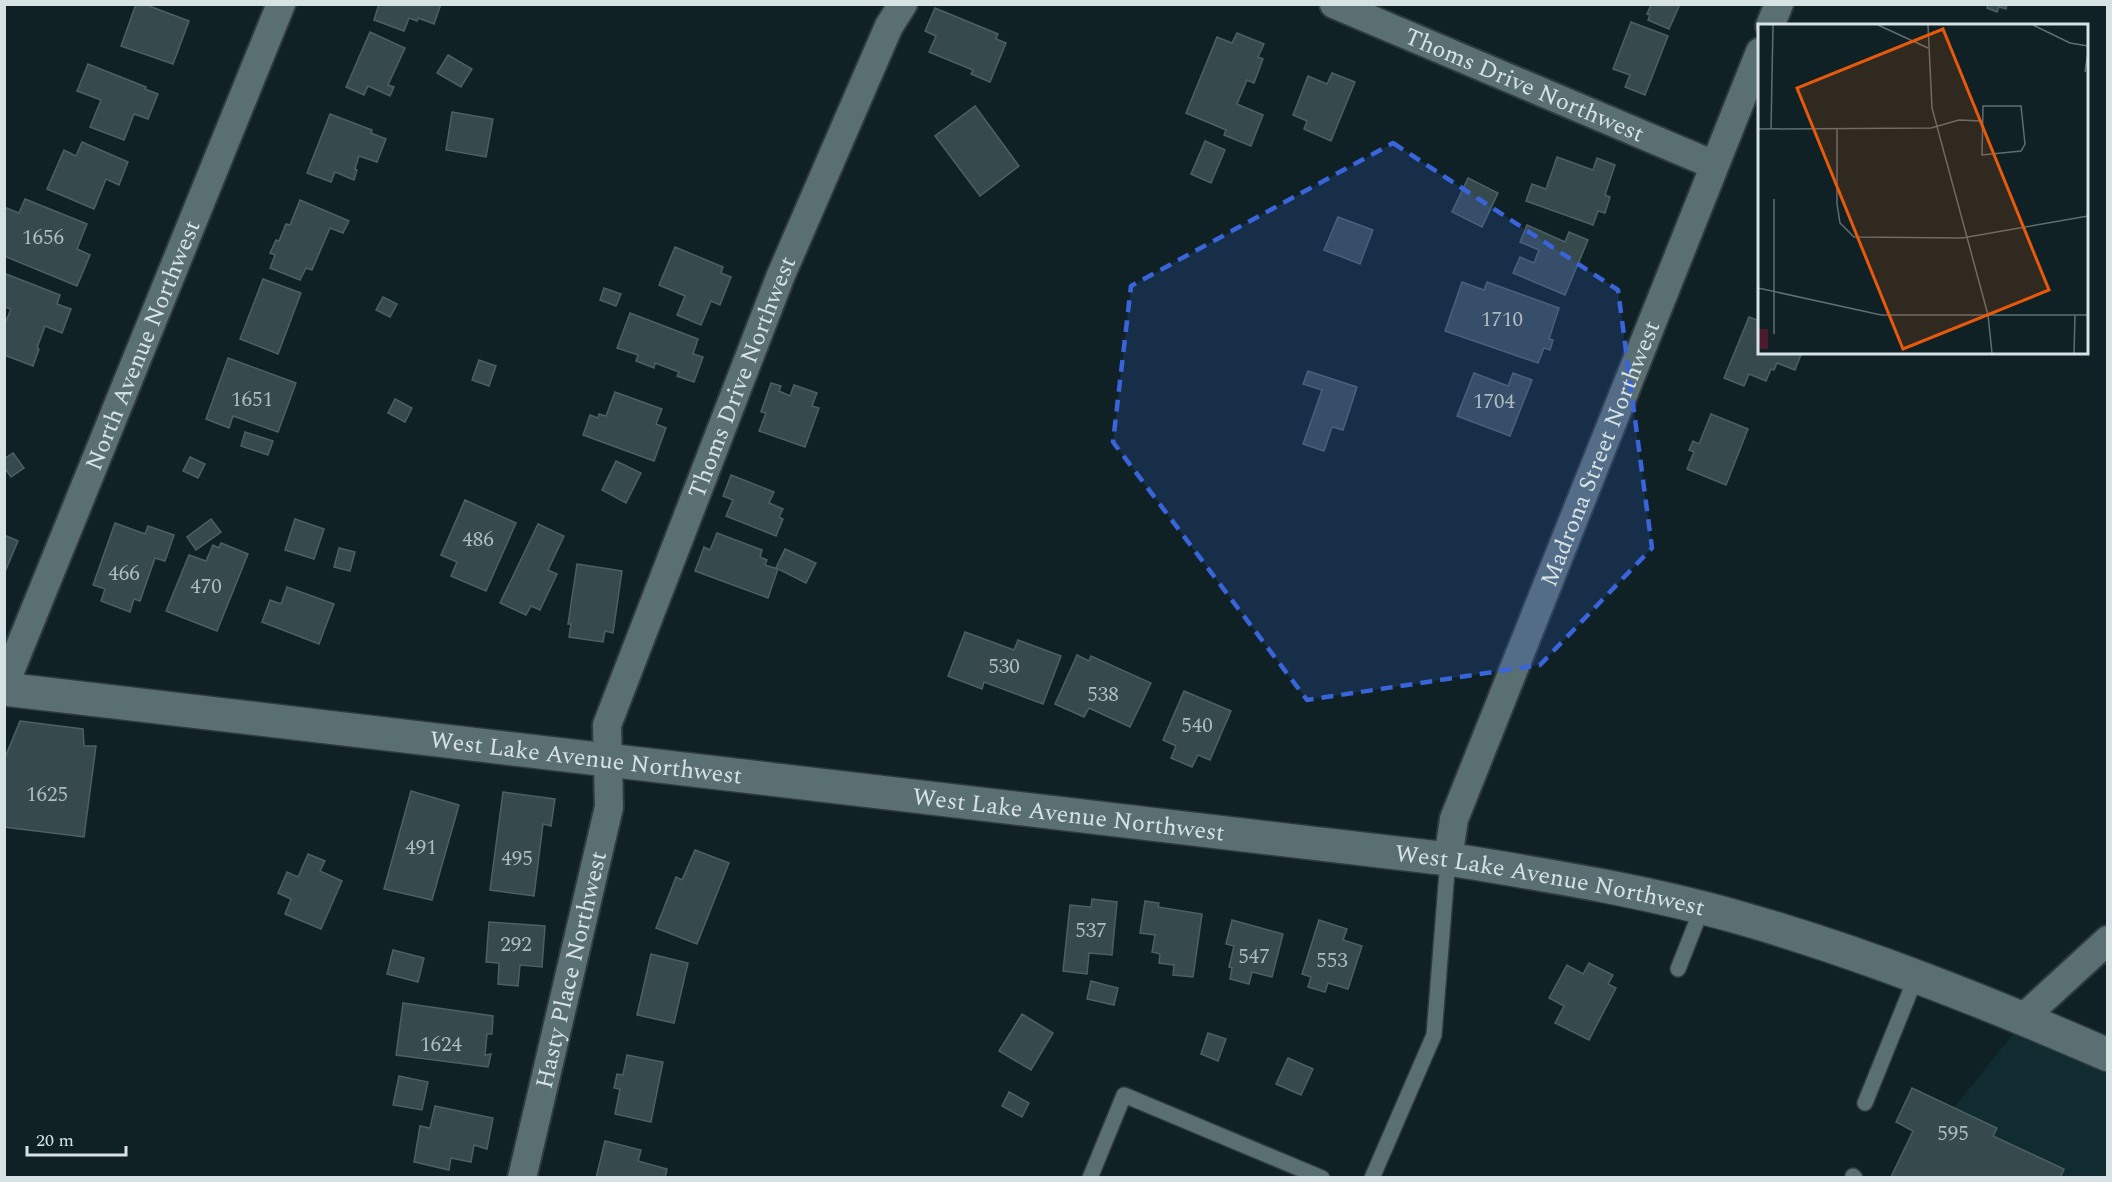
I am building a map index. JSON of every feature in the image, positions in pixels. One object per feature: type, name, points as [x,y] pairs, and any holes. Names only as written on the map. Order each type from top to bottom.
[{"type":"street","name":"North Avenue Northwest","points":[[4,687],[281,4]]},
{"type":"street","name":"Thoms Drive Northwest","points":[[607,760],[607,725],[777,286],[889,26],[903,4]]},
{"type":"street","name":"Thoms Drive Northwest","points":[[1334,4],[1714,165]]},
{"type":"street","points":[[1771,24],[1779,4]]},
{"type":"street","name":"Madrona Street Northwest","points":[[1448,859],[1454,819],[1758,57]]},
{"type":"street","name":"West Lake Avenue Northwest","points":[[4,687],[1448,859],[1593,882],[1736,917],[1872,960],[2023,1018],[2108,1055]]},
{"type":"street","name":"Hasty Place Northwest","points":[[522,1178],[609,807],[607,760]]},
{"type":"street","points":[[2023,1018],[2108,939]]},
{"type":"lane","points":[[1372,1178],[1434,1035],[1448,859]]},
{"type":"lane","points":[[1677,969],[1702,908]]},
{"type":"lane","points":[[1865,1103],[1916,977]]},
{"type":"lane","points":[[1090,1178],[1124,1095],[1322,1178]]},
{"type":"highlighted area","points":[[1393,143],[1618,290],[1652,548],[1540,665],[1307,700],[1113,442],[1131,286]]},
{"type":"shaded area","points":[[2038,1003],[2107,1041],[2107,1177],[1898,1178]]},
{"type":"building","points":[[136,4],[144,4],[189,21],[173,64],[121,46]]},
{"type":"building","points":[[379,4],[441,4],[434,24],[418,18],[417,21],[409,18],[404,31],[374,20]]},
{"type":"building","points":[[1649,4],[1680,4],[1669,29],[1648,20],[1650,15],[1647,14],[1651,5]]},
{"type":"building","points":[[1988,4],[2007,4],[2006,9],[1999,7],[1997,12],[1987,8]]},
{"type":"building","points":[[935,8],[998,34],[996,39],[1006,43],[990,82],[971,74],[973,70],[929,52],[936,36],[925,31]]},
{"type":"building","points":[[1631,22],[1668,36],[1645,95],[1625,87],[1630,75],[1613,69]]},
{"type":"building","points":[[370,32],[405,48],[388,85],[394,87],[390,96],[368,86],[364,95],[346,87]]},
{"type":"building","points":[[1237,33],[1264,44],[1258,57],[1263,59],[1254,83],[1247,80],[1237,104],[1263,115],[1251,146],[1224,135],[1226,130],[1186,113],[1217,37],[1232,43]]},
{"type":"building","points":[[448,55],[472,69],[461,87],[437,73]]},
{"type":"building","points":[[88,64],[158,94],[148,119],[134,114],[124,140],[90,127],[101,100],[77,91]]},
{"type":"building","points":[[1332,73],[1355,82],[1331,141],[1304,129],[1307,121],[1293,115],[1308,76],[1327,84]]},
{"type":"building","points":[[975,106],[1019,166],[980,196],[935,136]]},
{"type":"building","points":[[452,112],[493,119],[486,157],[446,150]]},
{"type":"building","points":[[330,114],[372,130],[371,133],[386,139],[377,162],[359,156],[354,180],[335,172],[331,182],[307,173]]},
{"type":"building","points":[[1205,141],[1225,150],[1211,183],[1191,174]]},
{"type":"building","points":[[82,142],[128,162],[119,185],[106,179],[94,209],[47,189],[64,150],[76,156]]},
{"type":"building","points":[[1557,157],[1593,170],[1597,158],[1615,165],[1605,195],[1610,197],[1605,213],[1598,211],[1593,225],[1526,201],[1532,184],[1546,189]]},
{"type":"building","points":[[1468,178],[1498,193],[1482,227],[1452,212]]},
{"type":"building","points":[[25,199],[87,224],[77,249],[90,255],[77,286],[4,256],[4,207],[19,213]]},
{"type":"building","points":[[300,200],[349,221],[343,233],[330,228],[312,270],[306,268],[300,280],[270,268],[275,255],[270,253],[276,240],[279,241],[286,224],[290,225]]},
{"type":"building","points":[[1338,217],[1373,230],[1360,264],[1324,250]]},
{"type":"building","points":[[1527,225],[1565,242],[1569,232],[1588,240],[1565,295],[1513,273],[1520,257],[1534,263],[1539,250],[1520,242]]},
{"type":"building","points":[[675,247],[723,267],[721,273],[731,277],[720,305],[711,301],[701,325],[677,315],[685,296],[659,285]]},
{"type":"building","points":[[6,274],[60,295],[57,304],[71,309],[62,333],[45,326],[33,366],[4,355],[4,326],[11,309],[4,307]]},
{"type":"building","points":[[263,279],[301,293],[278,354],[240,339]]},
{"type":"building","points":[[1462,282],[1484,290],[1487,282],[1559,308],[1549,339],[1553,340],[1550,350],[1544,348],[1538,363],[1445,331]]},
{"type":"building","points":[[604,288],[621,294],[616,306],[600,300]]},
{"type":"building","points":[[383,297],[397,304],[390,317],[376,310]]},
{"type":"building","points":[[630,313],[698,339],[693,354],[703,357],[694,382],[677,376],[679,372],[655,363],[654,368],[636,361],[638,355],[617,348]]},
{"type":"building","points":[[1749,317],[1758,320],[1758,354],[1801,354],[1795,370],[1777,363],[1774,370],[1771,369],[1766,381],[1749,374],[1744,386],[1724,378]]},
{"type":"building","points":[[228,358],[296,383],[278,432],[233,416],[229,428],[206,419]]},
{"type":"building","points":[[479,360],[496,366],[489,386],[472,380]]},
{"type":"building","points":[[1308,371],[1357,387],[1343,430],[1332,427],[1324,451],[1303,444],[1322,390],[1303,384]]},
{"type":"building","points":[[1474,373],[1508,386],[1513,373],[1532,380],[1510,436],[1457,416]]},
{"type":"building","points":[[771,383],[781,386],[779,391],[790,396],[794,385],[817,393],[812,406],[819,408],[805,447],[759,431],[766,413],[761,412]]},
{"type":"building","points":[[615,392],[662,409],[656,424],[666,428],[654,461],[583,435],[590,415],[598,418],[599,414],[606,416]]},
{"type":"building","points":[[395,399],[412,408],[405,422],[388,413]]},
{"type":"building","points":[[1711,414],[1748,429],[1726,485],[1687,469],[1694,452],[1689,450],[1693,441],[1699,444]]},
{"type":"building","points":[[245,432],[273,441],[268,455],[241,446]]},
{"type":"building","points":[[13,453],[24,468],[11,477],[4,467],[4,459]]},
{"type":"building","points":[[190,457],[205,464],[198,478],[183,471]]},
{"type":"building","points":[[616,461],[641,473],[626,503],[602,490]]},
{"type":"building","points":[[731,475],[774,492],[769,503],[783,509],[779,517],[783,519],[776,536],[726,516],[733,500],[723,496]]},
{"type":"building","points":[[465,500],[516,523],[486,591],[451,576],[457,562],[441,555]]},
{"type":"building","points":[[211,519],[221,532],[196,550],[187,537]]},
{"type":"building","points":[[295,519],[324,529],[314,559],[285,550]]},
{"type":"building","points":[[115,523],[145,534],[148,526],[174,535],[165,561],[155,558],[140,601],[134,599],[130,612],[101,601],[105,589],[93,585]]},
{"type":"building","points":[[538,524],[564,536],[548,570],[557,574],[540,610],[531,606],[526,615],[500,603]]},
{"type":"building","points":[[717,533],[762,550],[760,557],[767,560],[765,565],[778,569],[768,598],[695,571],[704,547],[710,550]]},
{"type":"building","points":[[4,535],[18,541],[4,574]]},
{"type":"building","points":[[221,543],[248,554],[217,631],[166,611],[189,555],[206,561],[213,545],[219,548]]},
{"type":"building","points":[[339,548],[355,552],[350,571],[334,567]]},
{"type":"building","points":[[785,549],[816,563],[806,583],[776,568]]},
{"type":"building","points":[[577,564],[622,571],[613,633],[605,631],[603,642],[569,637],[571,624],[568,624]]},
{"type":"building","points":[[287,587],[334,604],[319,644],[262,622],[270,600],[281,604]]},
{"type":"building","points":[[965,632],[1014,650],[1018,640],[1061,656],[1043,704],[984,682],[982,689],[948,676]]},
{"type":"building","points":[[1077,655],[1089,661],[1091,656],[1151,683],[1130,727],[1089,708],[1084,717],[1055,704]]},
{"type":"building","points":[[1184,691],[1231,711],[1210,760],[1198,755],[1192,767],[1171,758],[1176,746],[1163,740]]},
{"type":"building","points":[[20,721],[83,729],[84,746],[96,746],[84,837],[4,827],[4,760]]},
{"type":"building","points":[[411,791],[459,805],[432,900],[384,889]]},
{"type":"building","points":[[503,792],[555,799],[551,826],[543,824],[534,896],[490,890]]},
{"type":"building","points":[[695,850],[729,863],[697,944],[656,928],[676,877],[682,880]]},
{"type":"building","points":[[308,854],[325,861],[320,871],[342,881],[321,929],[285,914],[291,899],[278,893],[287,872],[298,877]]},
{"type":"building","points":[[1092,899],[1117,902],[1112,955],[1089,953],[1087,974],[1063,971],[1070,905],[1091,907]]},
{"type":"building","points":[[1145,901],[1159,903],[1158,907],[1202,914],[1193,977],[1173,975],[1174,965],[1159,963],[1160,954],[1152,952],[1155,935],[1140,933]]},
{"type":"building","points":[[1232,920],[1283,934],[1272,977],[1252,972],[1249,984],[1230,979],[1232,968],[1229,967],[1234,946],[1226,944]]},
{"type":"building","points":[[1319,920],[1347,929],[1343,940],[1362,946],[1348,989],[1328,983],[1325,992],[1308,987],[1311,977],[1302,974]]},
{"type":"building","points":[[489,922],[545,926],[542,967],[520,965],[518,986],[498,984],[499,963],[486,962]]},
{"type":"building","points":[[393,950],[424,958],[418,982],[387,974]]},
{"type":"building","points":[[651,954],[688,963],[674,1023],[637,1015]]},
{"type":"building","points":[[1589,963],[1613,975],[1608,984],[1616,988],[1589,1040],[1555,1023],[1564,1006],[1549,998],[1567,965],[1583,974]]},
{"type":"building","points":[[1091,981],[1118,988],[1114,1005],[1087,999]]},
{"type":"building","points":[[403,1003],[493,1016],[492,1034],[487,1034],[485,1055],[491,1054],[488,1067],[396,1055]]},
{"type":"building","points":[[1022,1014],[1053,1033],[1031,1070],[999,1051]]},
{"type":"building","points":[[1208,1033],[1226,1039],[1218,1061],[1201,1054]]},
{"type":"building","points":[[627,1055],[663,1062],[651,1122],[615,1114],[620,1089],[614,1088],[617,1074],[623,1075]]},
{"type":"building","points":[[1288,1058],[1313,1069],[1301,1095],[1276,1084]]},
{"type":"building","points":[[399,1076],[428,1082],[422,1110],[393,1105]]},
{"type":"building","points":[[1912,1088],[1997,1128],[1993,1136],[2064,1169],[2060,1178],[1891,1177],[1913,1131],[1896,1122]]},
{"type":"building","points":[[1009,1092],[1029,1103],[1022,1117],[1002,1106]]},
{"type":"building","points":[[435,1106],[493,1118],[487,1149],[474,1145],[471,1162],[451,1158],[449,1170],[414,1162],[420,1126],[430,1128]]},
{"type":"building","points":[[605,1141],[641,1150],[638,1161],[667,1169],[665,1178],[596,1178]]}]
